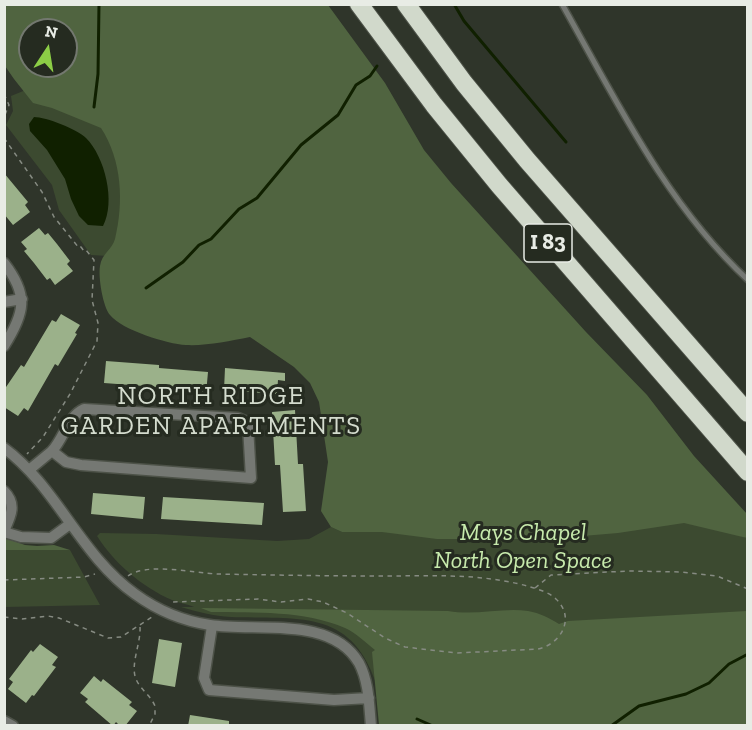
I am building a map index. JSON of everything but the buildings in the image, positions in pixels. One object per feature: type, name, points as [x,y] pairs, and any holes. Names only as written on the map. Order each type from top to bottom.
[{"type":"highway","name":"I 83","points":[[359,4],[498,186],[747,472]]},
{"type":"highway","name":"I 83","points":[[406,4],[464,83],[527,160],[747,413]]},
{"type":"street","points":[[4,263],[20,286],[22,299],[19,320],[4,346]]},
{"type":"street","points":[[4,302],[22,299]]},
{"type":"street","points":[[29,470],[60,442],[73,417],[84,409],[238,418],[247,422],[248,426],[251,478],[81,465],[66,462],[51,451]]},
{"type":"street","points":[[4,448],[29,470],[104,567],[155,612],[212,626],[298,629],[328,636],[345,646],[358,662],[364,675],[369,698],[371,726]]},
{"type":"street","points":[[4,491],[11,498],[13,505],[4,532],[21,537],[51,538],[70,524]]},
{"type":"street","points":[[212,626],[204,678],[209,690],[334,700],[369,698]]},
{"type":"street","points":[[4,721],[13,726]]},
{"type":"lane","points":[[562,4],[603,78],[675,197],[701,232],[747,280]]},
{"type":"path","points":[[4,94],[9,105],[4,117]]},
{"type":"path","points":[[4,138],[42,192],[54,218],[80,248],[86,250],[94,260],[92,300],[98,323],[97,341],[70,394],[43,437],[27,454]]},
{"type":"path","points":[[4,617],[59,618],[108,638],[121,637],[140,626],[155,612],[177,601],[258,599],[281,602],[308,599],[323,602],[385,638],[405,646],[457,653],[548,647],[564,631],[566,617],[564,608],[548,593],[506,581],[472,577],[284,576],[154,569],[136,571],[127,576]]},
{"type":"path","points":[[535,588],[551,575],[682,572],[717,576],[747,589]]},
{"type":"path","points":[[4,580],[84,577],[96,573]]},
{"type":"path","points":[[140,626],[135,670],[138,682],[153,700],[155,706],[149,726]]},
{"type":"green space","name":"Mays Chapel North Open Space","points":[[305,4],[338,166],[735,534],[747,538],[747,725],[376,683],[365,658],[352,641],[336,630],[299,619],[225,616],[187,609],[181,607],[194,607],[161,595],[120,565],[97,536],[100,533],[277,541],[309,539],[331,527],[342,532],[338,283],[125,257],[91,255],[59,210],[52,185],[6,125],[13,111],[11,96],[33,87],[30,78],[78,78],[78,18],[18,18],[18,43],[5,5]]},
{"type":"green space","points":[[4,550],[70,550],[100,605],[5,607]]},
{"type":"shaded area","name":"Mays Chapel North Open Space","points":[[5,5],[328,5],[385,83],[424,150],[451,183],[586,332],[647,395],[694,456],[747,514],[747,538],[684,523],[618,533],[547,539],[437,539],[382,532],[342,532],[331,527],[321,511],[328,462],[319,402],[310,383],[294,367],[250,337],[210,344],[178,344],[134,331],[110,315],[103,299],[100,266],[115,239],[120,196],[117,167],[108,140],[101,128],[52,108],[33,103],[5,66]]},
{"type":"shaded area","points":[[34,117],[69,127],[86,138],[93,146],[103,168],[108,193],[109,205],[103,226],[88,225],[79,216],[65,179],[47,150],[30,131],[29,124]]},
{"type":"shaded area","points":[[5,538],[25,545],[54,545],[70,550],[5,550]]},
{"type":"shaded area","points":[[201,608],[469,613],[519,610],[536,613],[559,624],[568,621],[747,611],[747,725],[379,725],[372,652],[375,650],[353,633],[329,622],[296,615],[211,612]]},
{"type":"waterway","points":[[94,107],[98,74],[99,4]]},
{"type":"waterway","points":[[454,4],[464,21],[566,142]]},
{"type":"waterway","points":[[146,288],[183,262],[199,245],[211,239],[239,209],[257,198],[301,145],[338,115],[356,85],[370,76],[377,66]]},
{"type":"waterway","points":[[611,726],[639,706],[686,694],[709,683],[729,664],[748,654]]},
{"type":"waterway","points":[[417,719],[433,726]]},
{"type":"district","name":"NORTH RIDGE GARDEN APARTMENTS","points":[[211,412]]}]
